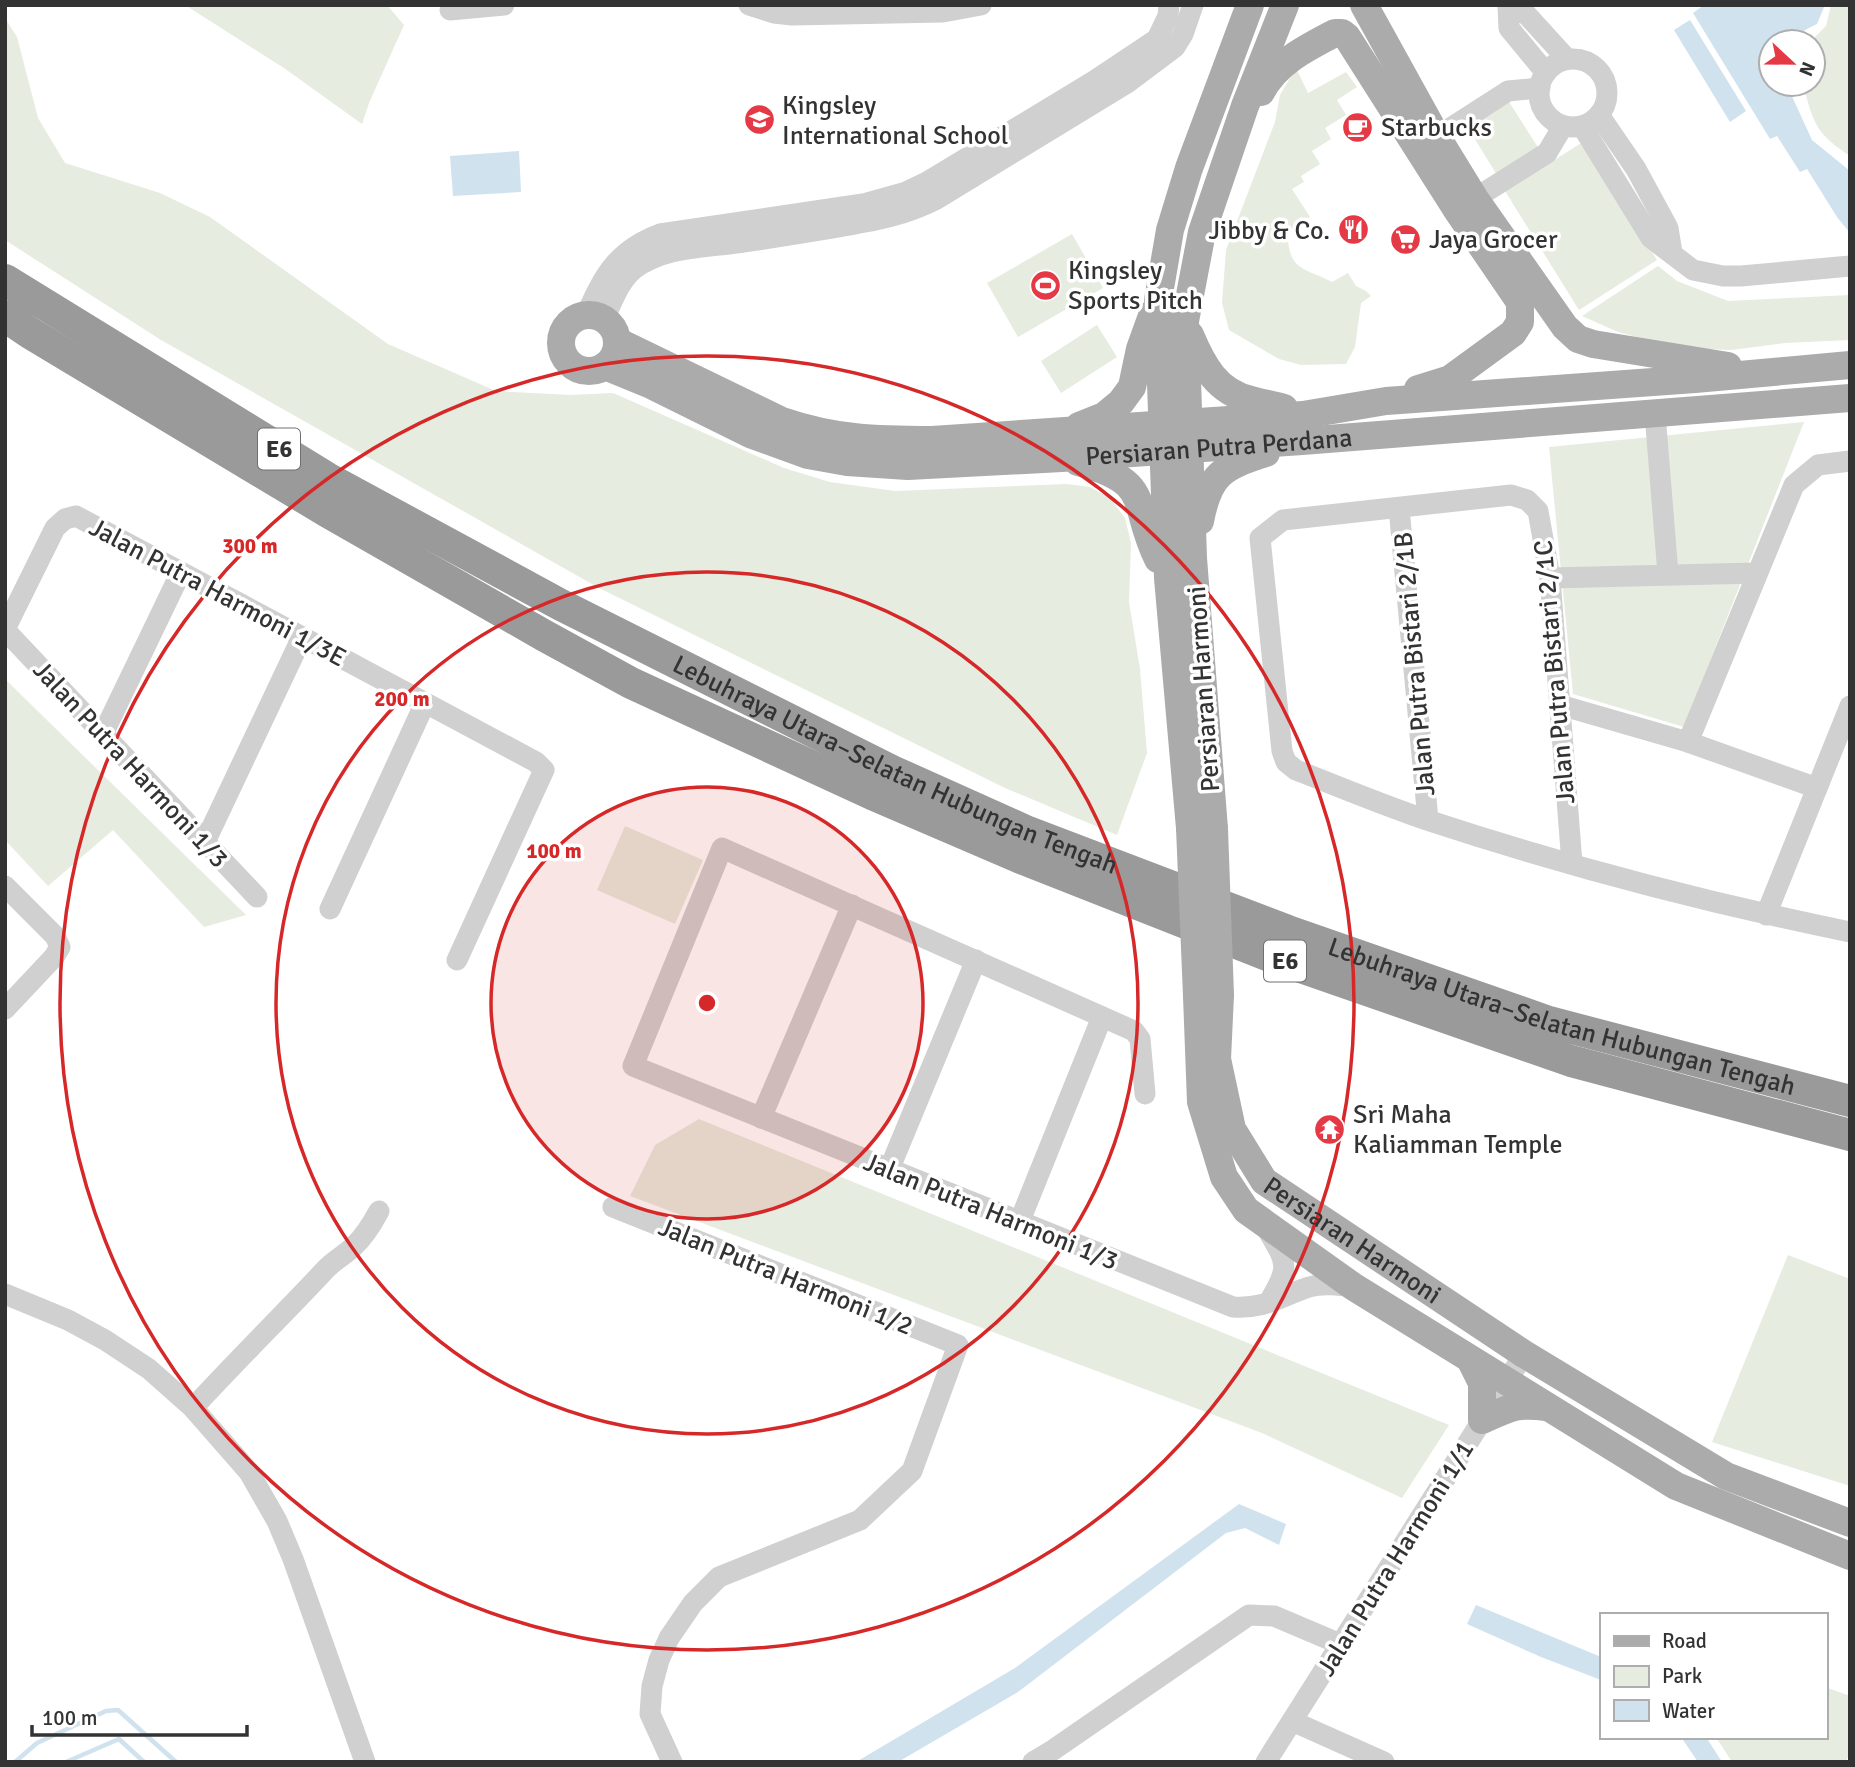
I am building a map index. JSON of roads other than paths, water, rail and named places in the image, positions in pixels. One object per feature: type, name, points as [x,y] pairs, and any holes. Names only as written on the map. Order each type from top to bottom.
[{"type":"highway","name":"Lebuhraya Utara–Selatan Hubungan Tengah","points":[[5,280],[327,478],[561,605],[892,771],[1028,832],[1288,931],[1549,1022],[1850,1101]]},
{"type":"highway","name":"Lebuhraya Utara–Selatan Hubungan Tengah","points":[[5,316],[328,512],[545,636],[631,683],[740,734],[1021,858],[1275,958],[1571,1060],[1850,1135]]},
{"type":"main road","points":[[1168,578],[1151,544],[1136,493],[1124,480],[1065,445],[1121,402],[1132,387],[1140,349],[1158,300],[1170,230],[1189,168],[1250,5]]},
{"type":"main road","points":[[1285,5],[1245,106],[1202,232],[1185,321],[1201,361],[1228,392],[1302,428]]},
{"type":"main road","points":[[1364,5],[1428,143]]},
{"type":"main road","points":[[1223,170],[1269,78],[1283,64],[1335,33],[1342,33],[1354,43],[1428,143],[1466,204],[1520,302],[1520,322],[1513,333],[1450,379],[1386,401]]},
{"type":"main road","points":[[1466,204],[1565,327],[1578,339],[1593,344],[1761,372]]},
{"type":"main road","name":"Persiaran Harmoni","points":[[1158,300],[1193,558],[1208,996],[1201,1102],[1224,1177],[1246,1210],[1354,1287],[1676,1486],[1850,1556]]},
{"type":"main road","points":[[572,321],[602,325],[614,355],[605,366],[587,371],[578,368],[564,355],[564,332],[572,321]]},
{"type":"main road","name":"Persiaran Harmoni","points":[[1185,321],[1187,387],[1176,437],[1168,578],[1202,828]]},
{"type":"main road","name":"Persiaran Putra Perdana","points":[[602,325],[782,421],[849,438],[872,440],[1065,445]]},
{"type":"main road","name":"Persiaran Putra Perdana","points":[[1302,428],[1386,401],[1850,365]]},
{"type":"main road","name":"Persiaran Putra Perdana","points":[[605,366],[649,384],[750,433],[808,455],[847,462],[908,466],[1065,445],[1302,428],[1655,414],[1850,398]]},
{"type":"main road","points":[[1193,558],[1207,491],[1217,477],[1235,464],[1302,428]]},
{"type":"main road","name":"Persiaran Harmoni","points":[[1208,996],[1217,1059],[1232,1129],[1264,1181],[1524,1354],[1726,1476],[1850,1523]]},
{"type":"main road","points":[[1471,1361],[1482,1383],[1482,1420],[1516,1405],[1550,1407]]},
{"type":"street","points":[[450,10],[504,5]]},
{"type":"street","points":[[749,5],[774,13],[792,15],[943,12],[981,5]]},
{"type":"street","points":[[602,325],[610,267],[640,242],[660,234],[863,204],[906,192],[1094,81],[1157,39],[1168,16],[1169,5]]},
{"type":"street","points":[[602,325],[622,284],[632,271],[656,255],[887,219],[912,212],[935,200],[1127,83],[1175,47],[1193,5]]},
{"type":"street","points":[[1543,80],[1509,28],[1508,6],[1527,15],[1567,59]]},
{"type":"street","points":[[1466,204],[1547,153],[1582,123],[1607,96],[1603,76],[1588,62],[1567,59],[1552,66],[1543,80],[1542,107],[1555,122],[1582,123]]},
{"type":"street","points":[[1428,143],[1508,91],[1543,80]]},
{"type":"street","points":[[1582,123],[1651,239],[1693,270],[1723,276],[1850,267]]},
{"type":"street","points":[[1655,414],[1668,574]]},
{"type":"street","points":[[1688,742],[1794,485],[1818,465],[1850,461]]},
{"type":"street","name":"Jalan Putra Bistari 2/1C","points":[[1399,508],[1511,495],[1527,500],[1538,511],[1550,578],[1572,864]]},
{"type":"street","points":[[1399,508],[1283,520],[1260,538],[1282,751],[1286,762],[1296,770],[1428,820],[1572,864],[1766,915],[1850,932]]},
{"type":"street","name":"Jalan Putra Bistari 2/1B","points":[[1399,508],[1428,820]]},
{"type":"street","name":"Jalan Putra Harmoni 1/3E","points":[[5,629],[55,528],[65,519],[76,516],[536,762],[544,771],[457,960]]},
{"type":"street","points":[[103,734],[181,572]]},
{"type":"street","points":[[1550,578],[1757,573]]},
{"type":"street","name":"Jalan Putra Harmoni 1/3","points":[[5,629],[257,897]]},
{"type":"street","points":[[205,842],[302,637]]},
{"type":"street","points":[[331,909],[425,703]]},
{"type":"street","points":[[1560,705],[1688,742],[1816,788]]},
{"type":"street","points":[[1766,915],[1850,706]]},
{"type":"street","name":"Jalan Putra Harmoni 1/3","points":[[852,905],[722,848],[634,1066],[1233,1307],[1254,1308],[1310,1287],[1331,1284],[1354,1287]]},
{"type":"street","points":[[5,886],[55,936],[60,947],[54,957],[5,1009]]},
{"type":"street","points":[[761,1118],[852,905],[1134,1031],[1140,1039],[1145,1094]]},
{"type":"street","points":[[889,1170],[976,960]]},
{"type":"street","points":[[1019,1223],[1102,1017]]},
{"type":"street","name":"Jalan Putra Harmoni 1/2","points":[[613,1207],[958,1345],[912,1471],[860,1520],[719,1577],[693,1603],[677,1626],[659,1660],[652,1686],[650,1714],[672,1762]]},
{"type":"street","points":[[192,1408],[326,1269],[353,1248],[367,1232],[379,1211]]},
{"type":"street","name":"Persiaran Harmoni","points":[[1263,1221],[1282,1251],[1286,1267],[1269,1302]]},
{"type":"street","points":[[5,1294],[68,1320],[149,1369],[192,1408],[249,1472],[277,1521],[293,1559],[365,1762]]},
{"type":"street","name":"Jalan Putra Harmoni 1/1","points":[[1266,1762],[1524,1354]]},
{"type":"street","points":[[1033,1762],[1249,1615],[1273,1616],[1340,1644]]},
{"type":"street","points":[[1292,1721],[1384,1762]]},
{"type":"water","points":[[1704,5],[1825,5],[1817,24],[1809,28],[1757,28],[1757,98],[1793,98],[1812,140],[1850,171],[1850,233],[1807,169],[1800,172],[1777,136],[1770,139],[1693,13]]},
{"type":"water","points":[[1690,20],[1746,111],[1730,122],[1674,30]]},
{"type":"water","points":[[519,151],[521,192],[453,196],[450,156]]},
{"type":"water","points":[[1239,1504],[1286,1524],[1279,1545],[1245,1528],[1226,1533],[1018,1692],[898,1762],[856,1762],[1015,1668]]},
{"type":"water","points":[[1476,1605],[1600,1657],[1600,1680],[1541,1657],[1467,1624]]},
{"type":"water","points":[[1682,1739],[1707,1739],[1722,1762],[1698,1762]]},
{"type":"waterway","points":[[15,1762],[37,1743],[106,1711],[118,1710],[176,1762]]},
{"type":"waterway","points":[[66,1762],[119,1739],[144,1762]]},
{"type":"place","name":"Kingsley International School","points":[[759,120]]},
{"type":"place","name":"Starbucks","points":[[1358,127]]},
{"type":"place","name":"Jibby & Co.","points":[[1353,230]]},
{"type":"place","name":"Jaya Grocer","points":[[1406,239]]},
{"type":"place","name":"Kingsley Sports Pitch","points":[[1045,285]]},
{"type":"place","name":"Sri Maha Kaliamman Temple","points":[[1330,1129]]}]
